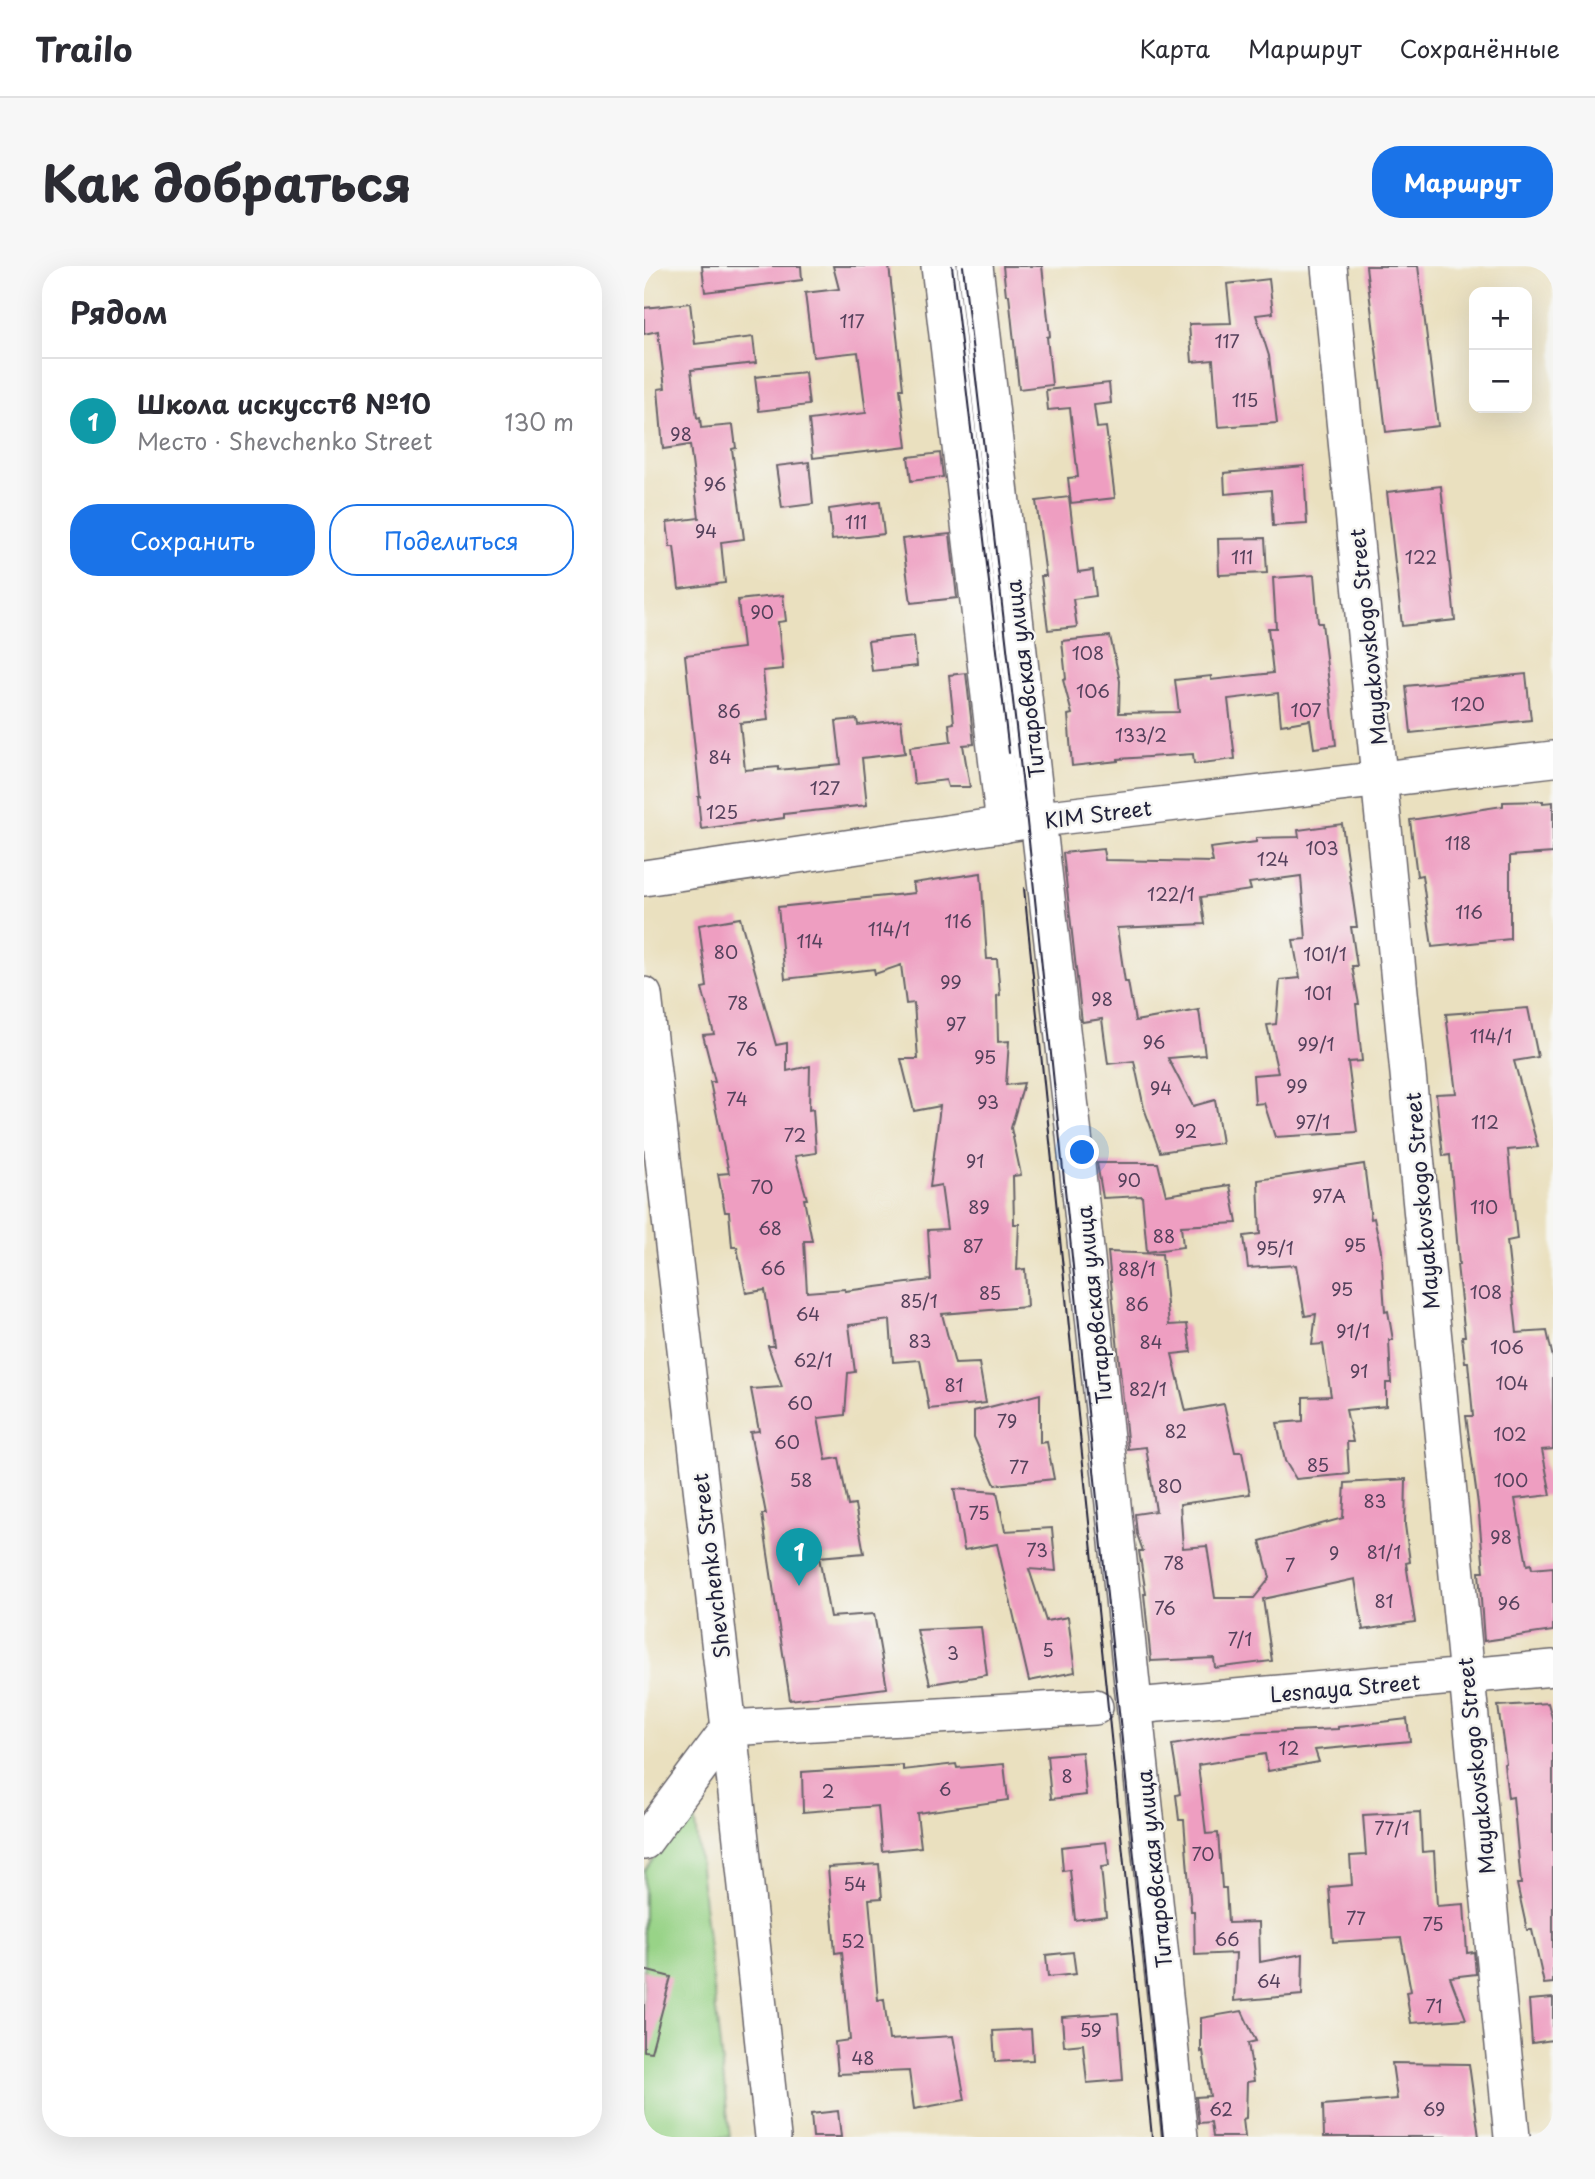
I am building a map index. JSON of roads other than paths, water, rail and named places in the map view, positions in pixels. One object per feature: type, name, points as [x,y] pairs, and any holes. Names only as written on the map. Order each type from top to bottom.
[{"type":"street","name":"Титаровская улица","points":[[939,266],[1004,825]]},
{"type":"street","name":"Титаровская улица","points":[[975,266],[1040,819],[1180,2137]]},
{"type":"street","name":"Mayakovskogo Street","points":[[1329,266],[1382,779],[1512,2137]]},
{"type":"street","name":"KIM Street","points":[[644,878],[1040,819],[1553,759]]},
{"type":"street","name":"Shevchenko Street","points":[[644,995],[729,1728],[773,2137]]},
{"type":"street","name":"Lesnaya Street","points":[[1136,1706],[1553,1668]]},
{"type":"street","points":[[644,1842],[729,1728],[1095,1707]]},
{"type":"tram line","points":[[952,266],[1009,753]]},
{"type":"tram line","points":[[963,266],[1027,822],[1163,2137]]},
{"type":"tram line","points":[[1024,888],[1152,2137]]},
{"type":"place","name":"Школа искусств №10","points":[[799,1586]]}]
